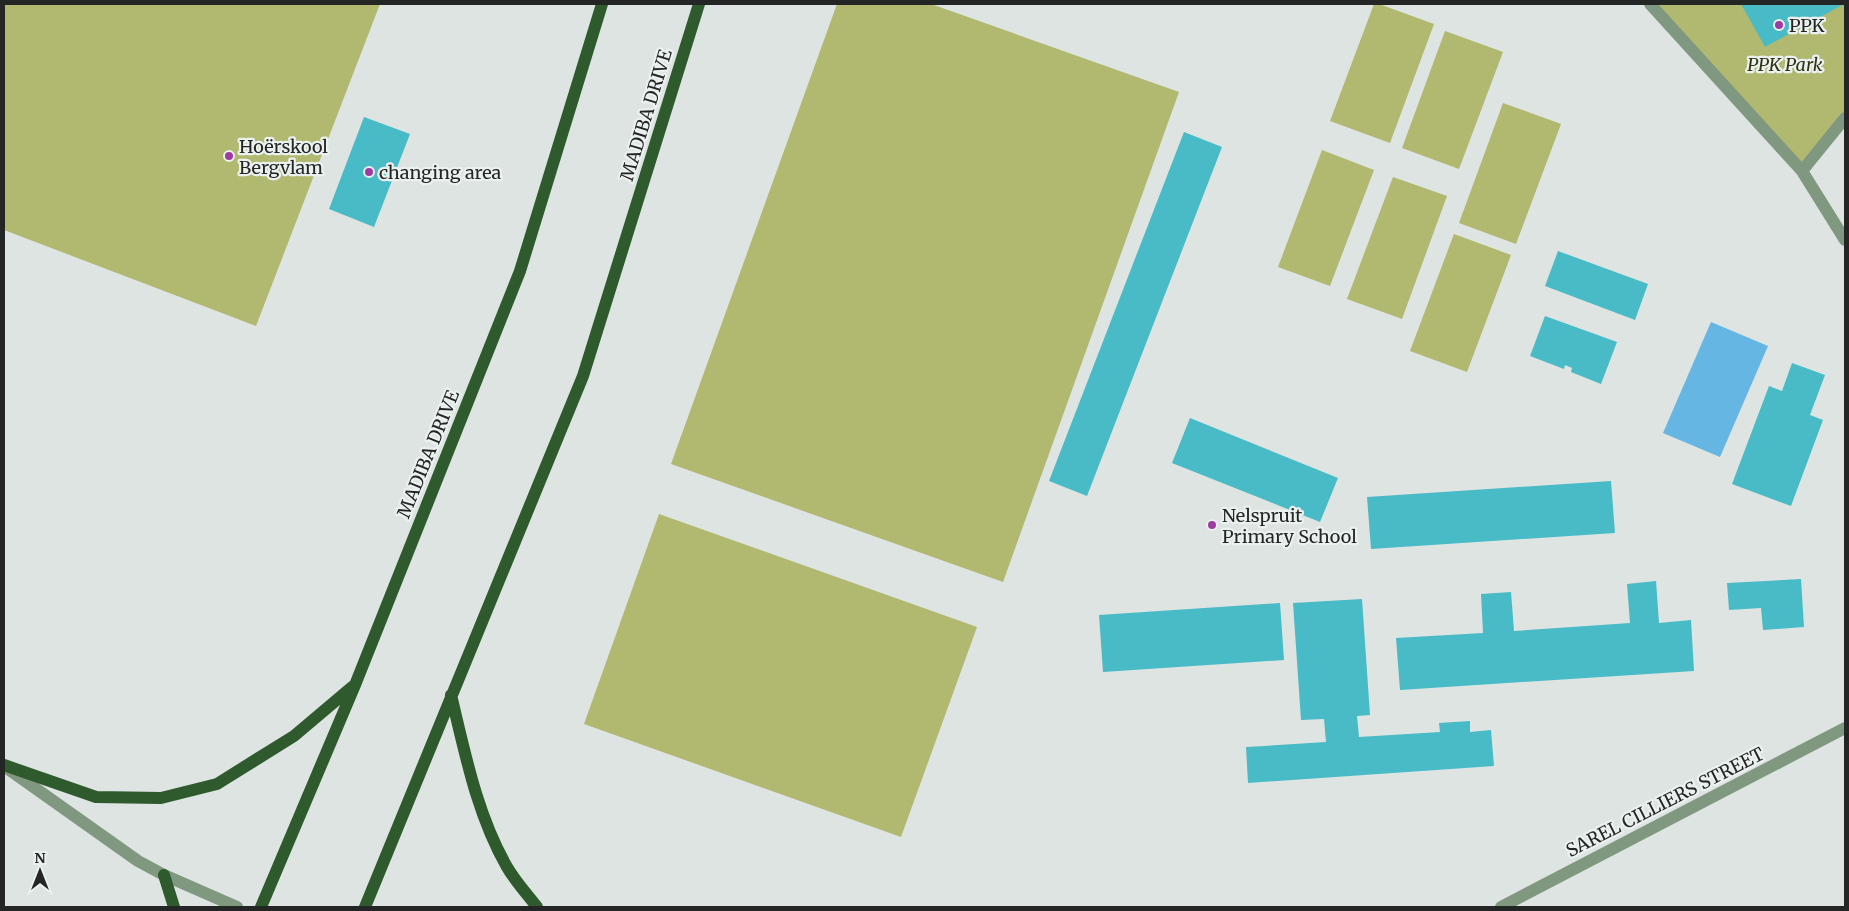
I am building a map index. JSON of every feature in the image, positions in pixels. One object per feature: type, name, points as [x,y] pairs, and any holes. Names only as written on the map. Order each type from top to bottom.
[{"type":"main road","name":"MADIBA DRIVE","points":[[261,907],[355,685],[520,271],[602,4]]},
{"type":"main road","name":"MADIBA DRIVE","points":[[364,907],[583,376],[699,4]]},
{"type":"main road","points":[[4,766],[96,797],[161,798],[217,784],[294,736],[355,685]]},
{"type":"main road","points":[[451,695],[470,770],[486,821],[507,868],[537,907]]},
{"type":"main road","points":[[164,875],[174,907]]},
{"type":"street","points":[[1650,4],[1802,171],[1845,240]]},
{"type":"street","points":[[1802,171],[1845,118]]},
{"type":"street","name":"SAREL CILLIERS STREET","points":[[1501,907],[1845,728]]},
{"type":"street","points":[[4,766],[138,861],[164,875],[237,907]]},
{"type":"green space","points":[[4,4],[380,4],[256,326],[4,230]]},
{"type":"green space","points":[[837,4],[931,4],[1179,92],[1003,582],[671,464]]},
{"type":"green space","points":[[1374,4],[1379,4],[1434,24],[1390,143],[1330,121]]},
{"type":"green space","name":"PPK Park","points":[[1650,4],[1845,4],[1845,118],[1802,171]]},
{"type":"green space","points":[[1445,31],[1503,52],[1459,169],[1402,148]]},
{"type":"green space","points":[[1503,103],[1561,124],[1516,244],[1459,223]]},
{"type":"green space","points":[[1322,150],[1374,170],[1330,286],[1278,267]]},
{"type":"green space","points":[[1393,177],[1447,196],[1402,319],[1347,299]]},
{"type":"green space","points":[[1454,234],[1511,255],[1467,372],[1410,351]]},
{"type":"green space","points":[[659,514],[977,627],[901,837],[584,724]]},
{"type":"water","points":[[1711,322],[1768,346],[1720,457],[1663,433]]},
{"type":"building","name":"PPK","points":[[1741,4],[1844,4],[1765,47]]},
{"type":"building","name":"changing area","points":[[364,117],[410,134],[374,227],[329,209]]},
{"type":"building","points":[[1184,132],[1222,147],[1087,496],[1049,481]]},
{"type":"building","points":[[1558,251],[1648,284],[1635,320],[1545,286]]},
{"type":"building","points":[[1545,316],[1617,342],[1601,384],[1571,372],[1572,368],[1565,365],[1564,369],[1530,356]]},
{"type":"building","points":[[1792,363],[1825,375],[1810,415],[1823,420],[1791,506],[1732,484],[1769,386],[1782,391]]},
{"type":"building","points":[[1190,418],[1338,478],[1320,522],[1172,463]]},
{"type":"building","points":[[1611,481],[1615,533],[1371,549],[1367,497]]},
{"type":"building","points":[[1801,579],[1804,627],[1763,630],[1761,608],[1729,610],[1727,583]]},
{"type":"building","points":[[1656,581],[1659,623],[1691,620],[1694,671],[1400,690],[1396,638],[1483,633],[1481,594],[1511,592],[1514,631],[1630,623],[1627,584]]},
{"type":"building","points":[[1362,599],[1370,715],[1357,716],[1359,737],[1440,732],[1439,723],[1470,721],[1470,732],[1491,730],[1494,766],[1248,783],[1246,747],[1326,742],[1324,719],[1301,720],[1293,603]]},
{"type":"building","points":[[1280,603],[1284,660],[1103,672],[1099,615]]},
{"type":"place","name":"PPK","points":[[1779,25]]},
{"type":"place","name":"Hoërskool Bergvlam","points":[[229,156]]},
{"type":"place","name":"changing area","points":[[369,172]]},
{"type":"place","name":"Nelspruit Primary School","points":[[1212,525]]}]
